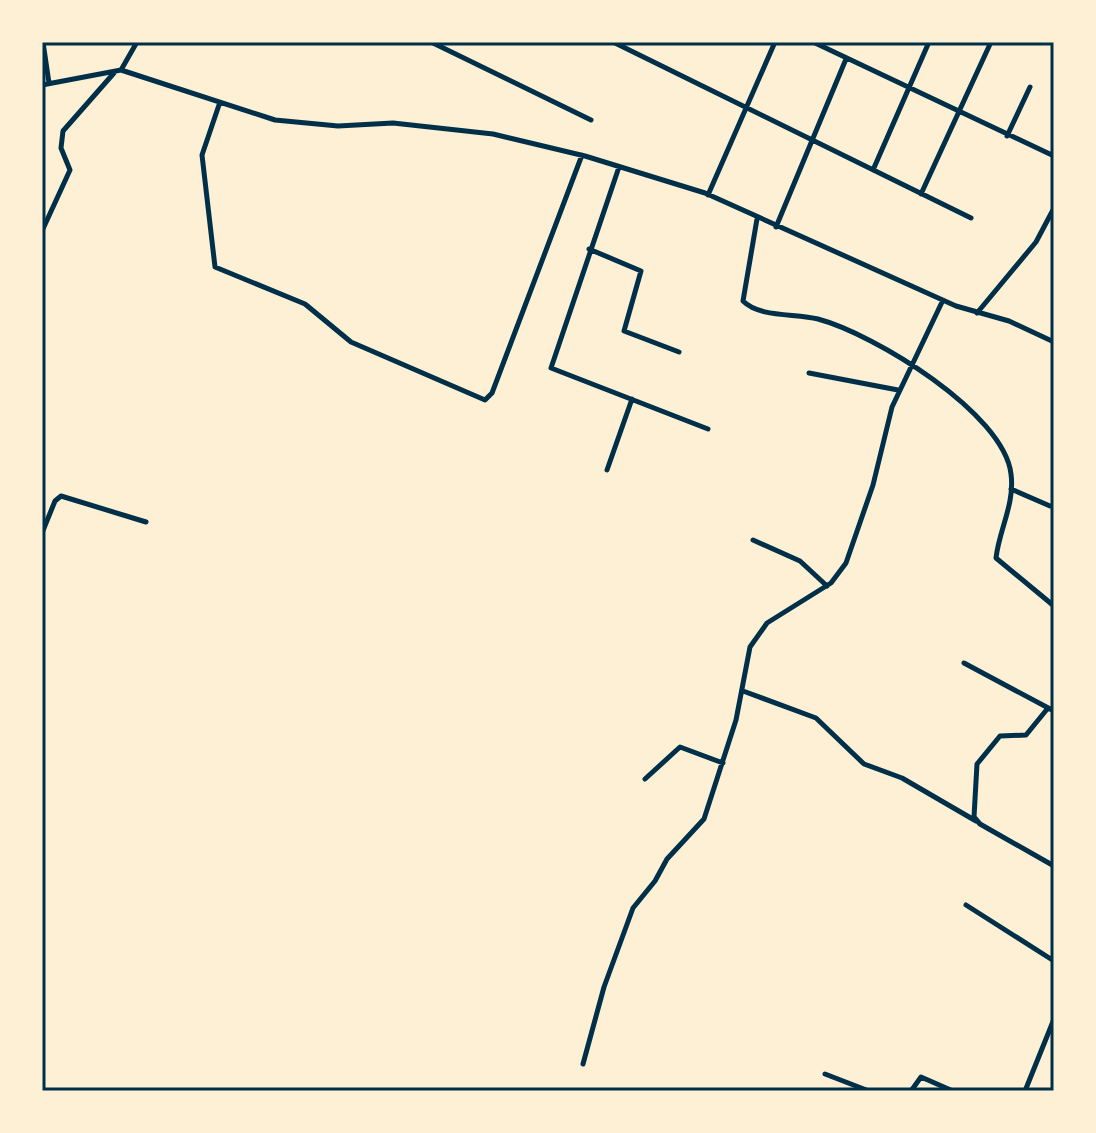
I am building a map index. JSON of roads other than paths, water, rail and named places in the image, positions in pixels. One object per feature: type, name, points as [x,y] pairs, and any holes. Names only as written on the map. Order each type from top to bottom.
[{"type":"street","points":[[43,42],[45,84],[117,71],[297,124],[406,125],[518,138],[582,155],[708,195],[943,300],[976,314],[1009,321],[1054,342]]},
{"type":"street","points":[[42,231],[70,170],[61,148],[63,131],[117,71],[137,42]]},
{"type":"street","points":[[431,42],[591,120]]},
{"type":"street","points":[[613,42],[971,218]]},
{"type":"street","points":[[630,51],[635,42]]},
{"type":"street","points":[[708,195],[775,42]]},
{"type":"street","points":[[813,42],[908,90],[1054,156]]},
{"type":"street","points":[[873,170],[929,42]]},
{"type":"street","points":[[921,194],[991,42]]},
{"type":"street","points":[[776,227],[846,59]]},
{"type":"street","points":[[1007,136],[1030,87]]},
{"type":"street","points":[[220,102],[202,155],[215,267],[305,304],[363,348],[485,400],[492,393],[582,155]]},
{"type":"street","points":[[619,167],[551,368],[708,429]]},
{"type":"street","points":[[976,314],[1036,242],[1054,208]]},
{"type":"street","points":[[757,219],[742,297],[745,303],[832,323],[910,364],[989,430],[1010,465],[1011,489],[996,558],[1054,606]]},
{"type":"street","points":[[589,249],[641,271],[624,331],[679,352]]},
{"type":"street","points":[[583,1064],[604,987],[633,908],[655,881],[667,859],[700,826],[723,763],[756,635],[783,610],[827,586],[839,575],[851,549],[899,390],[943,300]]},
{"type":"street","points":[[809,373],[899,390]]},
{"type":"street","points":[[607,470],[632,399]]},
{"type":"street","points":[[1011,489],[1050,506]]},
{"type":"street","points":[[42,533],[55,501],[61,496],[146,522]]},
{"type":"street","points":[[753,540],[809,567],[827,586]]},
{"type":"street","points":[[964,663],[1051,709],[1026,735],[1000,736],[978,759],[976,821]]},
{"type":"street","points":[[743,691],[816,718],[864,764],[902,778],[1054,866]]},
{"type":"street","points":[[645,779],[680,747],[723,763]]},
{"type":"street","points":[[966,905],[1054,961]]},
{"type":"street","points":[[1025,1091],[1054,1019]]},
{"type":"street","points":[[825,1074],[869,1091]]},
{"type":"street","points":[[911,1091],[921,1077],[953,1091]]}]
